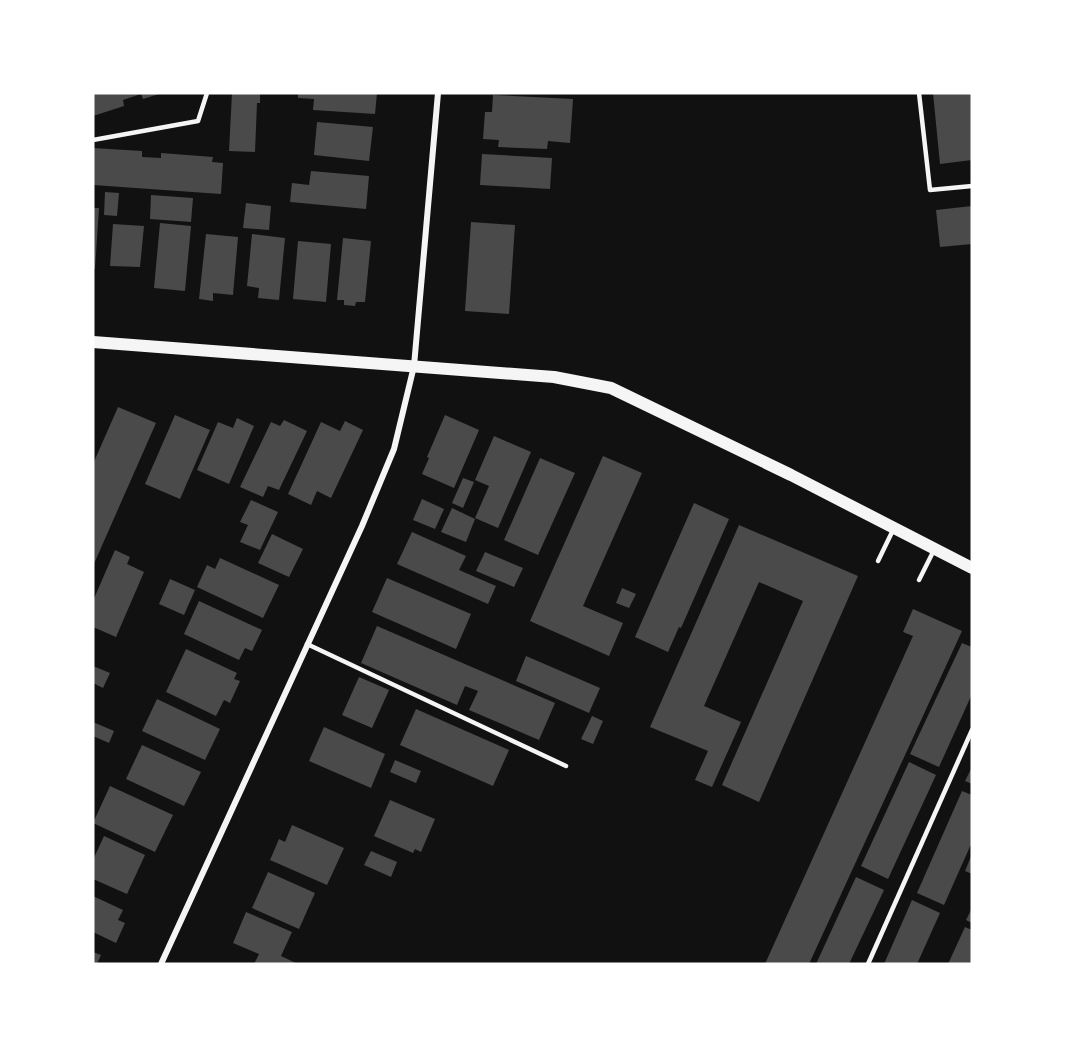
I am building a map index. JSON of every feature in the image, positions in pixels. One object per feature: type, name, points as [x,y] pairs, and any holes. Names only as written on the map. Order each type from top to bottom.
[{"type":"main road","points":[[93,342],[554,377],[611,388],[791,475],[972,568]]},
{"type":"street","points":[[161,964],[362,526],[394,449],[414,366],[438,93]]},
{"type":"lane","points":[[93,140],[198,121],[207,93]]},
{"type":"lane","points":[[919,93],[930,190],[972,186]]},
{"type":"lane","points":[[878,561],[894,528]]},
{"type":"lane","points":[[919,580],[934,549]]},
{"type":"lane","points":[[308,644],[566,766]]},
{"type":"lane","points":[[868,964],[972,730]]},
{"type":"building","points":[[93,93],[162,93],[143,99],[141,94],[123,100],[124,106],[93,116]]},
{"type":"building","points":[[232,93],[260,93],[260,103],[257,103],[255,152],[229,151]]},
{"type":"building","points":[[298,93],[377,93],[375,114],[313,110],[314,99],[298,98]]},
{"type":"building","points":[[933,93],[972,93],[972,160],[940,164]]},
{"type":"building","points":[[493,95],[573,99],[570,143],[548,141],[547,149],[498,147],[499,140],[483,139],[485,112],[492,112]]},
{"type":"building","points":[[317,122],[373,127],[369,161],[314,155]]},
{"type":"building","points":[[93,148],[142,151],[142,157],[161,158],[161,153],[213,157],[212,162],[223,163],[221,194],[93,185]]},
{"type":"building","points":[[482,154],[552,158],[550,189],[480,185]]},
{"type":"building","points":[[311,171],[369,176],[366,209],[290,202],[292,183],[309,185]]},
{"type":"building","points":[[105,192],[119,193],[117,216],[104,215]]},
{"type":"building","points":[[151,195],[193,198],[191,222],[150,219]]},
{"type":"building","points":[[246,203],[271,206],[269,230],[243,228]]},
{"type":"building","points":[[972,206],[972,244],[940,247],[936,210]]},
{"type":"building","points":[[93,208],[99,208],[95,269],[93,269]]},
{"type":"building","points":[[471,222],[515,225],[509,314],[465,311]]},
{"type":"building","points":[[160,223],[191,226],[185,291],[154,288]]},
{"type":"building","points":[[113,224],[144,226],[140,267],[110,266]]},
{"type":"building","points":[[206,234],[238,237],[233,295],[213,293],[213,301],[199,299]]},
{"type":"building","points":[[252,234],[285,238],[279,300],[258,298],[259,288],[247,286]]},
{"type":"building","points":[[343,238],[371,241],[365,302],[356,302],[355,306],[344,305],[344,300],[337,300]]},
{"type":"building","points":[[298,241],[331,244],[326,302],[293,299]]},
{"type":"building","points":[[118,407],[156,423],[93,566],[93,464]]},
{"type":"building","points":[[175,415],[210,430],[180,499],[145,484]]},
{"type":"building","points":[[445,415],[479,430],[454,488],[422,474]]},
{"type":"building","points":[[237,418],[254,426],[229,484],[197,470],[218,422],[233,428]]},
{"type":"building","points":[[284,420],[307,431],[279,490],[268,486],[263,497],[240,487],[271,422],[280,426]]},
{"type":"building","points":[[345,421],[363,430],[331,498],[317,491],[311,505],[288,494],[321,422],[340,431]]},
{"type":"building","points":[[494,436],[531,452],[498,528],[475,518],[489,486],[475,480]]},
{"type":"building","points":[[603,456],[642,473],[583,606],[623,623],[609,656],[530,621]]},
{"type":"building","points":[[540,458],[575,473],[538,555],[504,540]]},
{"type":"building","points":[[463,478],[474,482],[463,508],[452,503]]},
{"type":"building","points":[[422,499],[444,509],[435,529],[413,520]]},
{"type":"building","points":[[251,500],[278,512],[260,550],[240,542],[248,525],[240,522]]},
{"type":"building","points":[[694,503],[729,519],[681,628],[679,627],[668,652],[635,637]]},
{"type":"building","points":[[452,508],[475,519],[466,542],[441,532]]},
{"type":"building","points":[[739,525],[858,576],[759,802],[722,785],[803,601],[759,582],[704,706],[741,722],[712,787],[695,780],[708,751],[650,727]]},
{"type":"building","points":[[412,532],[466,556],[459,570],[496,586],[488,604],[397,564]]},
{"type":"building","points":[[272,534],[303,549],[289,577],[258,563]]},
{"type":"building","points":[[115,550],[130,557],[127,564],[144,572],[116,637],[93,627],[93,601]]},
{"type":"building","points":[[485,552],[523,568],[514,587],[476,571]]},
{"type":"building","points":[[220,558],[279,585],[263,618],[197,587],[207,565],[215,569]]},
{"type":"building","points":[[387,578],[471,614],[456,649],[372,612]]},
{"type":"building","points":[[170,579],[195,590],[184,615],[159,604]]},
{"type":"building","points":[[622,588],[636,594],[629,608],[616,603]]},
{"type":"building","points":[[199,601],[262,630],[252,651],[245,648],[239,660],[184,634]]},
{"type":"building","points":[[913,609],[962,631],[809,964],[765,964],[913,636],[903,632]]},
{"type":"building","points":[[377,626],[555,703],[539,740],[469,710],[478,691],[465,686],[457,705],[361,663]]},
{"type":"building","points":[[962,643],[972,647],[972,694],[939,767],[910,754]]},
{"type":"building","points":[[186,649],[237,673],[234,679],[240,681],[230,703],[224,700],[216,716],[166,692]]},
{"type":"building","points":[[526,656],[600,688],[589,713],[516,681]]},
{"type":"building","points":[[93,666],[110,673],[103,688],[93,683]]},
{"type":"building","points":[[359,677],[389,690],[372,728],[342,715]]},
{"type":"building","points":[[157,699],[220,729],[205,760],[142,731]]},
{"type":"building","points":[[416,709],[509,750],[493,786],[400,745]]},
{"type":"building","points":[[592,716],[603,721],[593,744],[581,739]]},
{"type":"building","points":[[93,722],[114,731],[109,743],[93,736]]},
{"type":"building","points":[[324,727],[385,754],[371,788],[309,761]]},
{"type":"building","points":[[142,745],[201,772],[184,806],[126,779]]},
{"type":"building","points":[[395,760],[421,771],[416,783],[390,772]]},
{"type":"building","points":[[909,762],[936,775],[888,879],[861,866]]},
{"type":"building","points":[[972,767],[972,784],[965,781]]},
{"type":"building","points":[[110,786],[173,815],[155,852],[93,823]]},
{"type":"building","points":[[962,791],[972,795],[972,842],[944,905],[917,893]]},
{"type":"building","points":[[390,800],[435,819],[421,852],[415,849],[413,853],[374,836]]},
{"type":"building","points":[[292,825],[344,848],[327,885],[270,860],[279,839],[285,842]]},
{"type":"building","points":[[104,836],[145,855],[127,894],[93,879],[93,860]]},
{"type":"building","points":[[371,851],[397,862],[391,877],[364,865]]},
{"type":"building","points":[[972,854],[972,874],[965,871]]},
{"type":"building","points":[[268,872],[315,893],[299,929],[252,908]]},
{"type":"building","points":[[856,877],[884,890],[849,964],[816,964]]},
{"type":"building","points":[[93,896],[123,910],[118,920],[125,923],[116,943],[93,932]]},
{"type":"building","points":[[912,900],[940,913],[917,964],[884,964]]},
{"type":"building","points":[[972,908],[972,923],[966,920]]},
{"type":"building","points":[[246,912],[292,932],[281,956],[298,964],[254,964],[259,954],[233,943]]},
{"type":"building","points":[[965,927],[972,930],[972,964],[948,964]]},
{"type":"building","points":[[93,952],[101,955],[97,964],[93,964]]}]
